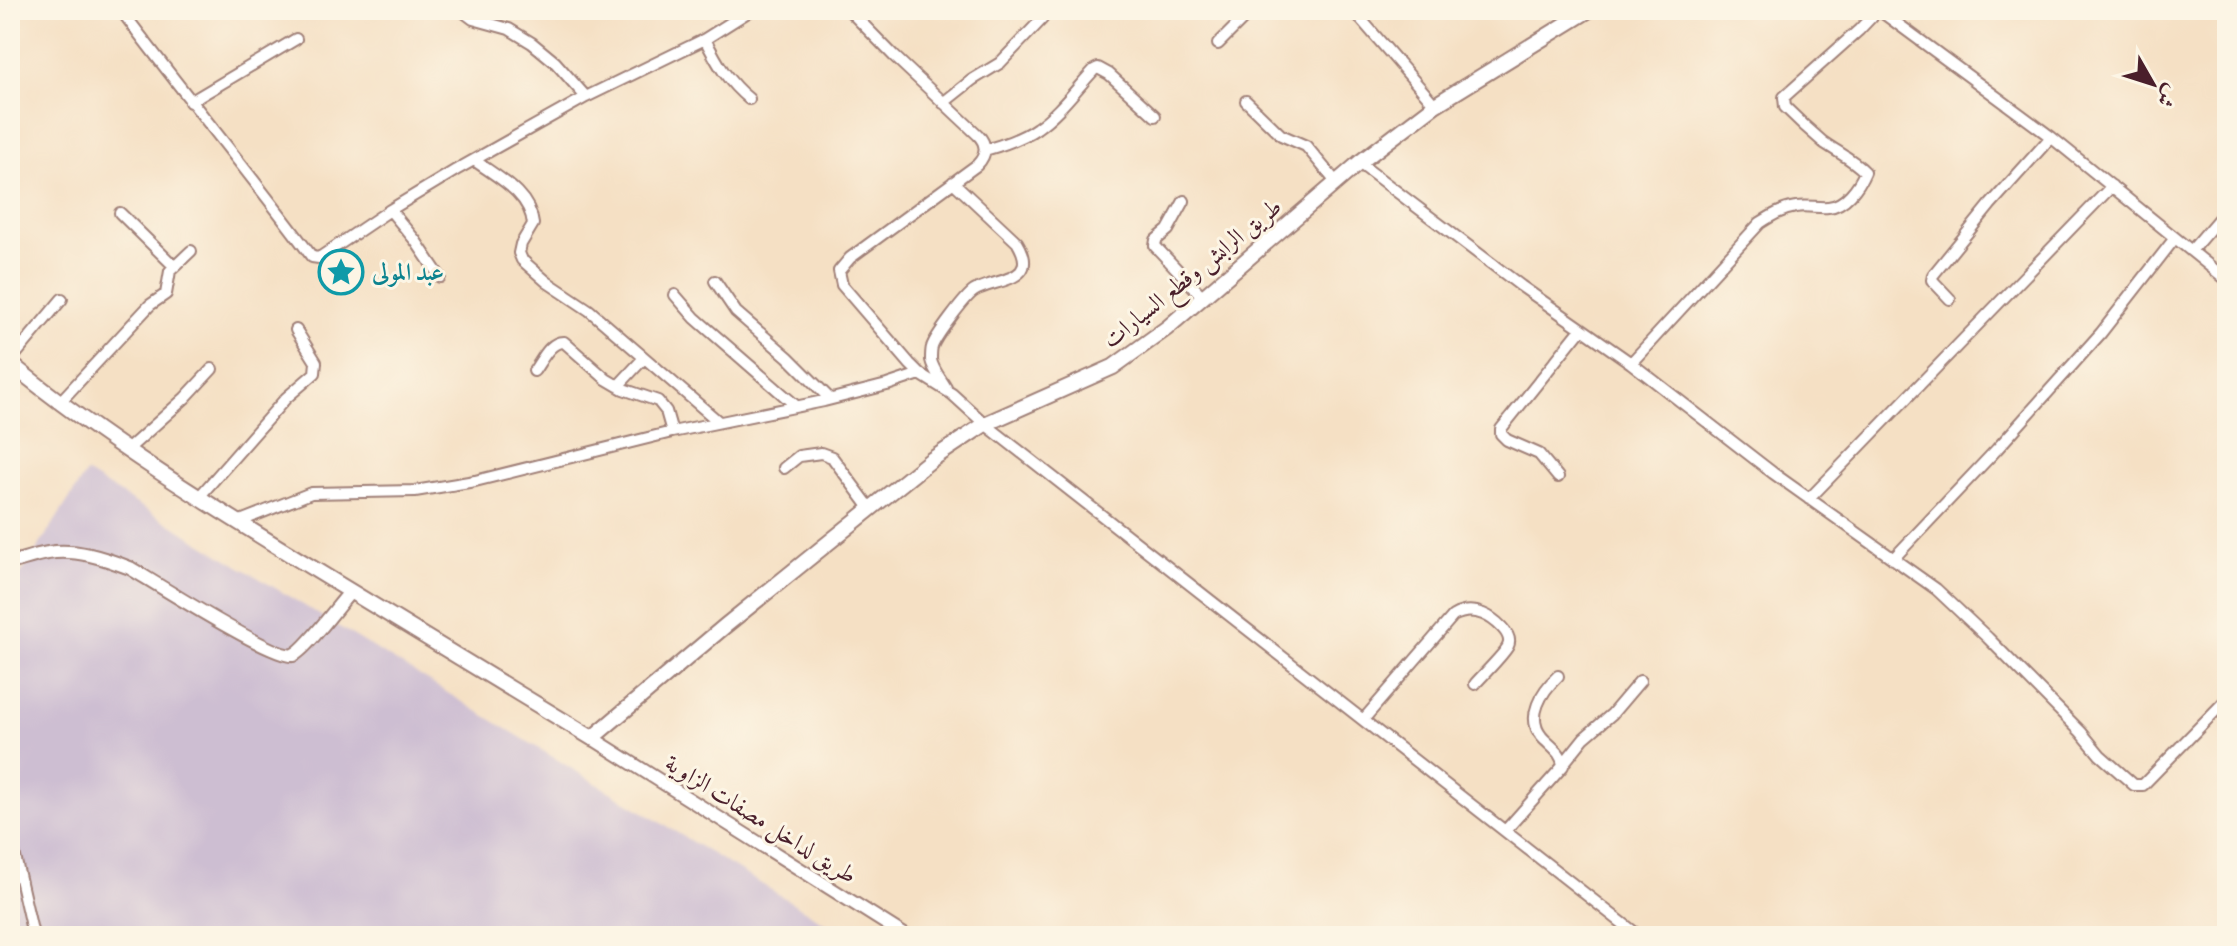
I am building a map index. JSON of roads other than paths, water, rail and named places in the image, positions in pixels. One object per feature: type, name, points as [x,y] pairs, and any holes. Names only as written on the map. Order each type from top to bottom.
[{"type":"main road","name":"طريق الرابش وقطع السيارات","points":[[592,738],[931,460],[985,424],[1113,367],[1159,334],[1336,182],[1435,105],[1589,10]]},
{"type":"main road","points":[[10,362],[59,403],[126,451],[592,738]]},
{"type":"street","points":[[121,10],[312,257],[319,258],[390,210],[474,160],[586,97],[705,39],[751,10]]},
{"type":"street","points":[[461,10],[473,19],[509,29],[532,43],[555,62],[586,97]]},
{"type":"street","points":[[849,10],[982,139],[985,150],[981,161],[850,258],[839,271],[842,285],[920,374],[948,390],[985,424],[1639,936]]},
{"type":"street","points":[[1218,44],[1252,10]]},
{"type":"street","points":[[1631,363],[1760,223],[1795,207],[1836,206],[1861,181],[1865,172],[1792,114],[1785,107],[1784,97],[1878,10],[2051,137],[2227,280]]},
{"type":"street","points":[[1358,12],[1435,105]]},
{"type":"street","points":[[943,103],[1000,63],[1042,19]]},
{"type":"street","points":[[190,102],[296,39]]},
{"type":"street","points":[[705,39],[722,72],[749,99]]},
{"type":"street","points":[[985,150],[1038,128],[1098,68],[1109,74],[1155,116]]},
{"type":"street","points":[[1246,101],[1281,135],[1306,146],[1336,182]]},
{"type":"street","points":[[1950,299],[1932,280],[1933,275],[2051,137]]},
{"type":"street","points":[[474,160],[520,194],[526,202],[533,221],[519,248],[522,260],[547,282],[589,310],[719,422]]},
{"type":"street","points":[[1359,163],[1521,286],[1631,363],[1724,437],[1936,589],[2081,732],[2100,755],[2134,785],[2143,785],[2227,699]]},
{"type":"street","points":[[948,390],[933,368],[932,346],[966,298],[975,291],[1014,277],[1024,263],[1023,252],[1017,242],[953,182]]},
{"type":"street","points":[[1809,499],[2112,186]]},
{"type":"street","points":[[1184,201],[1168,230],[1156,240],[1155,246],[1203,297]]},
{"type":"street","points":[[2191,251],[2227,209]]},
{"type":"street","points":[[390,210],[440,277]]},
{"type":"street","points":[[120,213],[174,266]]},
{"type":"street","points":[[1893,559],[2101,333],[2175,238]]},
{"type":"street","points":[[59,403],[147,308],[166,294],[174,266],[191,251]]},
{"type":"street","points":[[715,281],[736,312],[830,399]]},
{"type":"street","points":[[675,295],[695,318],[795,405]]},
{"type":"street","points":[[10,362],[62,299]]},
{"type":"street","points":[[1558,477],[1539,454],[1507,440],[1501,429],[1581,329]]},
{"type":"street","points":[[199,497],[286,398],[315,373],[316,362],[296,330]]},
{"type":"street","points":[[534,371],[554,344],[561,341],[618,386],[658,401],[666,411],[672,432]]},
{"type":"street","points":[[618,386],[644,358]]},
{"type":"street","points":[[126,451],[212,369]]},
{"type":"street","points":[[238,522],[311,493],[415,491],[475,481],[672,432],[830,399],[920,374]]},
{"type":"street","points":[[784,468],[799,456],[821,453],[832,457],[870,508]]},
{"type":"street","points":[[10,563],[49,553],[72,552],[111,561],[130,568],[285,656],[295,655],[305,646],[351,591]]},
{"type":"street","points":[[1363,720],[1453,616],[1463,612],[1488,617],[1507,633],[1509,639],[1506,650],[1475,684]]},
{"type":"street","points":[[1558,676],[1539,701],[1535,723],[1539,733],[1564,763]]},
{"type":"street","points":[[1505,831],[1562,769],[1584,738],[1612,714],[1640,681]]},
{"type":"street","name":"طريق لداخل مصفات الزاوية","points":[[592,738],[906,936]]},
{"type":"street","points":[[10,835],[33,935]]},
{"type":"place","name":"عبد المولى","points":[[341,272]]}]
